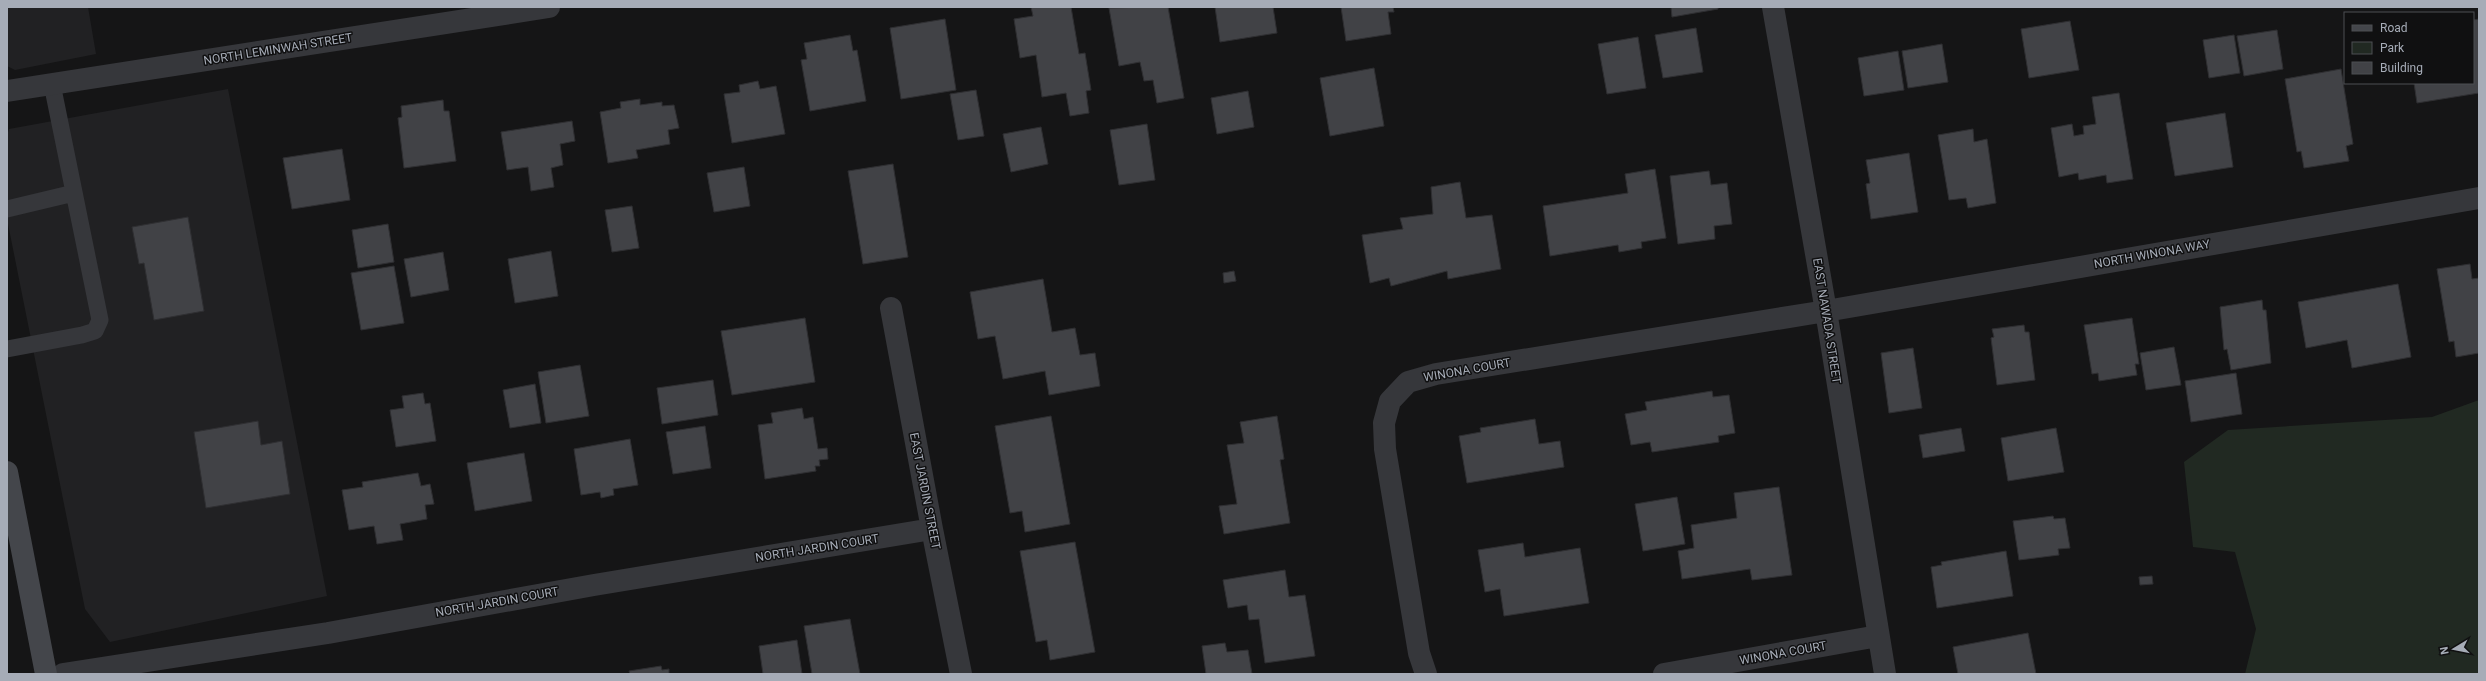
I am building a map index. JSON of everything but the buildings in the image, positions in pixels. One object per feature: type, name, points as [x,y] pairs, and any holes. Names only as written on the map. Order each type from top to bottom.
[{"type":"main road","points":[[7,472],[11,515],[46,674]]},
{"type":"street","name":"NORTH LEMINWAH STREET","points":[[7,91],[549,7]]},
{"type":"street","name":"EAST NAWADA STREET","points":[[1773,7],[1826,311],[1885,674]]},
{"type":"street","name":"NORTH WINONA WAY","points":[[1826,311],[2479,198]]},
{"type":"street","name":"EAST JARDIN STREET","points":[[891,308],[932,529],[961,674]]},
{"type":"street","name":"WINONA COURT","points":[[1426,674],[1419,653],[1385,449],[1384,424],[1390,401],[1408,382],[1436,374],[1826,311]]},
{"type":"street","name":"NORTH JARDIN COURT","points":[[63,674],[328,633],[594,585],[932,529]]},
{"type":"street","name":"WINONA COURT","points":[[1664,674],[1878,636]]},
{"type":"lane","points":[[7,349],[82,335],[95,331],[100,320],[52,84]]},
{"type":"lane","points":[[7,209],[74,193]]},
{"type":"shaded area","points":[[7,7],[88,7],[96,54],[15,70],[7,66]]},
{"type":"shaded area","points":[[228,89],[327,596],[110,642],[85,609],[7,219],[7,135],[9,129]]},
{"type":"green space","points":[[2479,400],[2479,674],[2245,674],[2256,629],[2235,552],[2193,547],[2184,462],[2228,430],[2432,417]]}]
